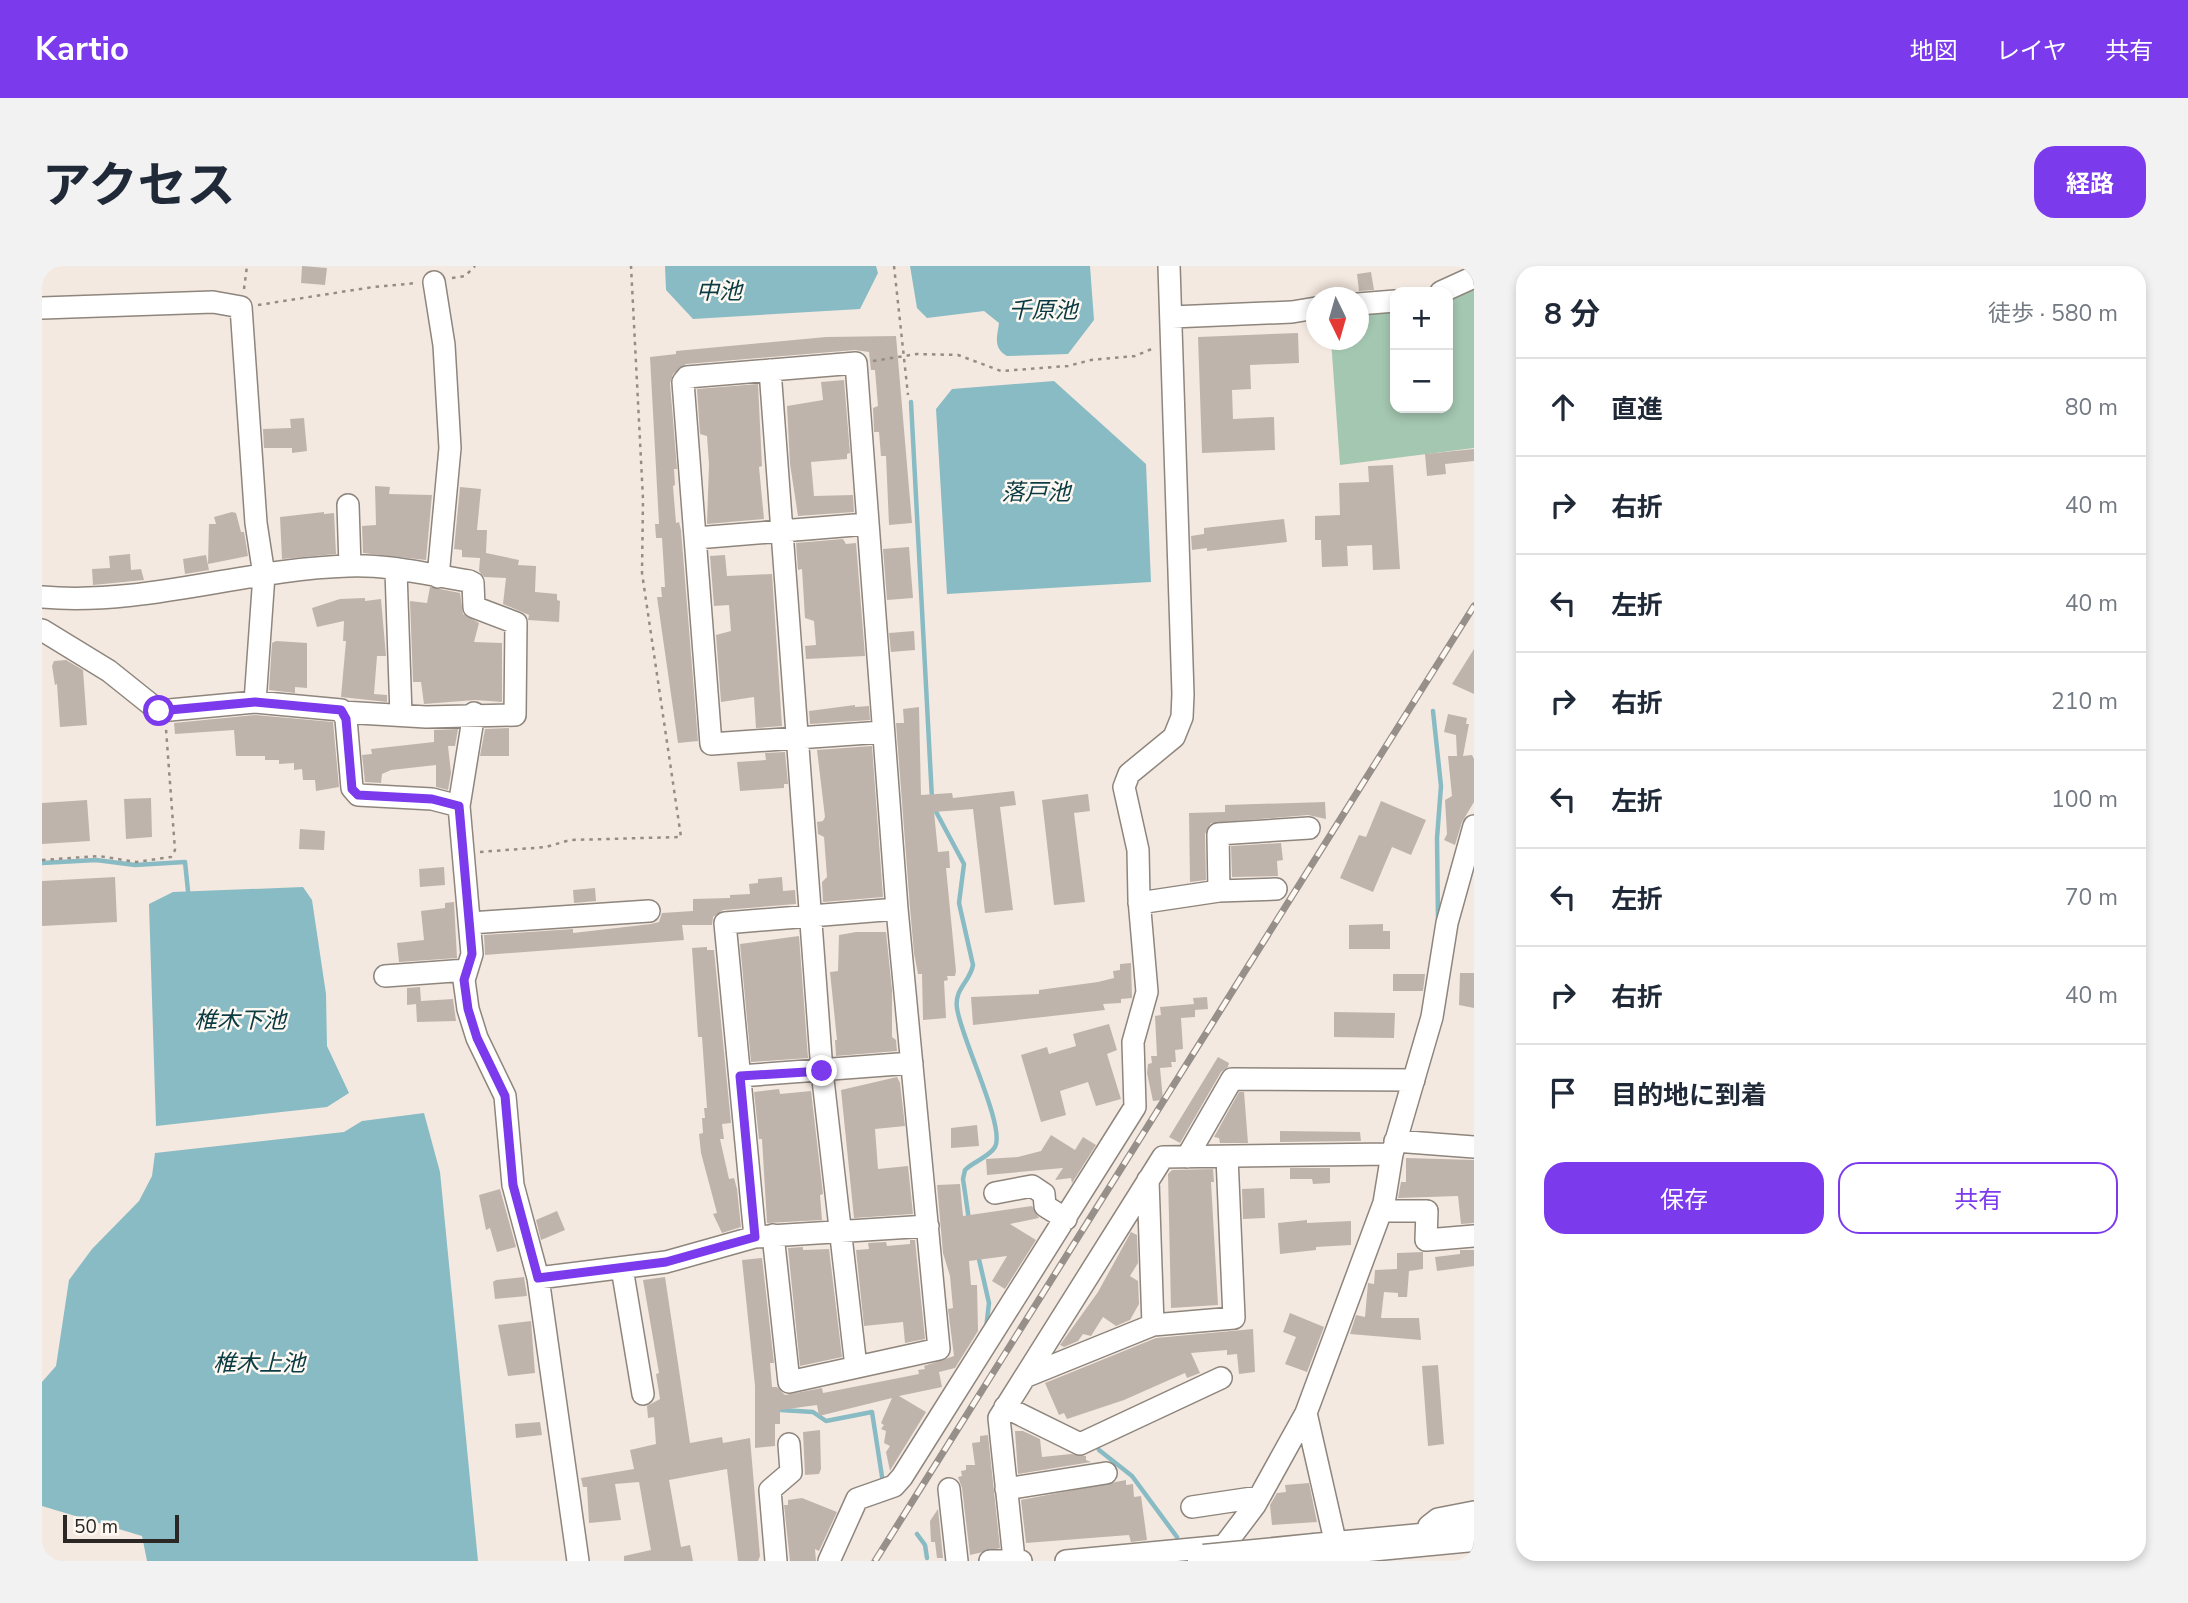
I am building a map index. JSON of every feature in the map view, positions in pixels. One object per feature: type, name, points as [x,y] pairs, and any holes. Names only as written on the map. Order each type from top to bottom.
[{"type":"highway","points":[[1204,1561],[1333,1553],[1474,1535]]},
{"type":"street","points":[[828,1561],[857,1499],[894,1486],[902,1477],[1135,1107],[1133,1042],[1147,992],[1139,903],[1138,850],[1124,787],[1129,774],[1174,737],[1182,717],[1169,266]]},
{"type":"street","points":[[1452,287],[1474,277]]},
{"type":"street","points":[[434,282],[444,345],[450,448],[438,576]]},
{"type":"street","points":[[1369,303],[1390,301]]},
{"type":"street","points":[[42,309],[214,302],[241,306],[256,523],[264,575],[255,702]]},
{"type":"street","points":[[1172,317],[1306,310]]},
{"type":"street","points":[[883,732],[711,744],[683,382],[687,377],[856,363],[897,909],[939,1349],[789,1382],[740,1076],[725,923],[897,909]]},
{"type":"street","points":[[770,370],[822,1071],[856,1367]]},
{"type":"street","points":[[348,505],[350,566]]},
{"type":"street","points":[[696,538],[867,524]]},
{"type":"street","points":[[42,597],[108,597],[161,593],[264,575],[350,566],[469,581],[473,583],[474,607],[516,623],[515,715],[401,715],[342,712],[328,706],[255,702],[159,711],[109,671],[42,630]]},
{"type":"street","points":[[396,571],[401,715]]},
{"type":"street","points":[[342,712],[346,719],[352,789],[358,795],[432,799],[459,806]]},
{"type":"street","points":[[474,713],[459,806],[472,954],[464,980],[468,1009],[477,1038],[505,1096],[513,1185],[538,1278],[578,1561]]},
{"type":"street","points":[[1076,1560],[1224,1546],[1306,1413],[1381,1211],[1390,1151],[1410,1080],[1432,1017],[1447,923],[1469,864],[1474,826]]},
{"type":"street","points":[[1219,891],[1218,834],[1309,828]]},
{"type":"street","points":[[1139,903],[1219,891],[1276,889]]},
{"type":"street","points":[[470,923],[649,911]]},
{"type":"street","points":[[385,976],[467,970]]},
{"type":"street","points":[[740,1076],[912,1063]]},
{"type":"street","points":[[1187,1157],[1232,1079],[1410,1080]]},
{"type":"street","points":[[990,1561],[1018,1560],[1006,1489],[999,1418],[1163,1157],[1474,1147]]},
{"type":"street","points":[[1027,1376],[1153,1325],[1234,1318],[1227,1157]]},
{"type":"street","points":[[1147,1180],[1153,1325]]},
{"type":"street","points":[[995,1193],[1031,1186],[1044,1194],[1045,1206],[1066,1219]]},
{"type":"street","points":[[1381,1211],[1427,1211],[1426,1240],[1474,1236]]},
{"type":"street","points":[[538,1278],[622,1269],[710,1251],[764,1236],[928,1226]]},
{"type":"street","points":[[622,1269],[643,1394]]},
{"type":"street","points":[[1005,1408],[1080,1444],[1221,1378]]},
{"type":"street","points":[[1306,1413],[1334,1536],[1333,1553]]},
{"type":"street","points":[[776,1561],[769,1490],[791,1472],[789,1444]]},
{"type":"street","points":[[1006,1489],[1106,1473]]},
{"type":"street","points":[[949,1489],[957,1561]]},
{"type":"street","points":[[1192,1507],[1253,1498]]},
{"type":"street","points":[[1429,1539],[1429,1526],[1438,1519],[1474,1512]]},
{"type":"path","points":[[247,266],[241,306],[297,301],[373,287],[434,282],[465,276],[475,266]]},
{"type":"path","points":[[463,853],[546,847],[570,841],[681,837],[642,573],[643,499],[631,266]]},
{"type":"path","points":[[894,266],[908,395]]},
{"type":"path","points":[[856,363],[905,357],[958,355],[1001,371],[1068,366],[1091,360],[1135,356],[1173,341]]},
{"type":"path","points":[[42,860],[99,856],[136,862],[171,857],[175,850],[165,719],[159,711]]},
{"type":"green space","points":[[1474,280],[1474,448],[1340,465],[1332,350],[1369,350],[1369,307],[1390,305],[1390,413],[1453,413],[1453,290]]},
{"type":"water","name":"中池","points":[[665,266],[876,266],[878,273],[860,309],[693,319],[666,290]]},
{"type":"water","name":"千原池","points":[[910,266],[1090,266],[1094,320],[1068,354],[1007,356],[998,346],[999,323],[984,311],[927,318],[917,308]]},
{"type":"water","name":"落戸池","points":[[1054,381],[1146,464],[1151,582],[947,594],[936,409],[952,389]]},
{"type":"water","name":"椎木下池","points":[[303,887],[312,900],[326,994],[327,1046],[349,1093],[327,1107],[156,1126],[149,904],[173,892]]},
{"type":"water","name":"椎木上池","points":[[424,1113],[440,1172],[478,1561],[147,1561],[142,1536],[42,1506],[42,1382],[56,1366],[69,1280],[92,1249],[139,1201],[152,1176],[155,1153],[344,1132],[362,1121]]},
{"type":"building","points":[[302,266],[327,268],[325,285],[301,283]]},
{"type":"building","points":[[1371,272],[1374,290],[1359,287],[1357,274]]},
{"type":"building","points":[[1298,333],[1299,363],[1250,365],[1251,389],[1232,390],[1233,419],[1274,417],[1275,450],[1202,453],[1198,337]]},
{"type":"building","points":[[896,336],[912,523],[889,525],[886,456],[881,456],[879,432],[874,432],[873,408],[878,406],[875,370],[871,370],[869,352],[855,350],[686,364],[673,374],[670,383],[677,469],[674,469],[673,486],[676,523],[679,522],[681,530],[698,741],[678,743],[657,597],[662,597],[661,587],[665,587],[662,538],[656,538],[655,524],[659,524],[650,357],[676,354],[676,351],[826,337]]},
{"type":"building","points":[[844,380],[850,453],[847,454],[847,459],[811,462],[814,496],[853,495],[854,512],[798,516],[790,464],[787,406],[823,400],[821,382]]},
{"type":"building","points":[[758,384],[762,466],[759,467],[764,519],[707,524],[707,436],[700,434],[697,389]]},
{"type":"building","points":[[304,418],[307,451],[292,453],[292,448],[264,448],[263,429],[291,428],[290,419]]},
{"type":"building","points":[[1474,449],[1474,461],[1445,464],[1446,474],[1427,476],[1425,454]]},
{"type":"building","points":[[1393,465],[1400,569],[1373,570],[1372,545],[1347,546],[1348,566],[1322,567],[1321,540],[1315,540],[1315,516],[1340,515],[1339,483],[1369,482],[1368,466]]},
{"type":"building","points":[[375,486],[390,487],[389,494],[432,495],[426,560],[363,553],[362,526],[376,525]]},
{"type":"building","points":[[460,487],[481,489],[477,530],[487,530],[486,553],[519,560],[518,565],[536,566],[535,592],[557,594],[557,600],[560,601],[559,622],[528,620],[529,615],[503,604],[506,578],[484,577],[479,571],[480,558],[462,557],[462,550],[454,549]]},
{"type":"building","points":[[236,513],[241,532],[244,532],[248,556],[208,564],[209,524],[216,524],[214,517]]},
{"type":"building","points":[[334,513],[336,554],[282,559],[280,517]]},
{"type":"building","points":[[1284,519],[1287,542],[1207,551],[1207,548],[1192,550],[1191,536],[1204,534],[1204,528]]},
{"type":"building","points":[[843,539],[846,544],[856,543],[865,656],[806,659],[805,646],[816,645],[814,621],[805,618],[802,569],[798,570],[796,543]]},
{"type":"building","points":[[909,547],[913,598],[887,600],[883,549]]},
{"type":"building","points":[[130,554],[131,570],[141,569],[144,580],[93,585],[92,569],[110,568],[109,556]]},
{"type":"building","points":[[206,555],[209,570],[185,574],[183,559]]},
{"type":"building","points":[[725,555],[727,576],[772,574],[782,726],[756,728],[754,697],[721,702],[716,635],[731,631],[729,605],[714,606],[710,556]]},
{"type":"building","points":[[430,587],[460,593],[463,614],[479,623],[474,642],[502,643],[502,702],[475,700],[424,704],[421,682],[413,682],[410,601],[427,603]]},
{"type":"building","points":[[365,598],[365,601],[381,599],[386,656],[377,656],[374,694],[387,695],[387,702],[341,697],[346,641],[343,641],[344,621],[317,627],[312,608],[340,599]]},
{"type":"building","points":[[914,631],[915,650],[891,652],[889,633]]},
{"type":"building","points":[[272,643],[307,643],[307,688],[295,687],[295,693],[269,690]]},
{"type":"building","points":[[1474,649],[1474,694],[1452,684]]},
{"type":"building","points":[[66,660],[83,670],[87,725],[60,727],[57,684],[55,685],[52,666],[54,661]]},
{"type":"building","points":[[855,705],[869,706],[870,720],[810,724],[809,711]]},
{"type":"building","points":[[919,707],[921,795],[952,793],[953,798],[1014,791],[1016,805],[1000,807],[1013,910],[985,913],[973,809],[934,812],[938,852],[949,851],[950,868],[946,868],[956,971],[955,976],[947,976],[948,980],[944,981],[946,1018],[923,1020],[922,974],[918,974],[914,953],[896,723],[904,723],[903,709]]},
{"type":"building","points":[[1448,714],[1467,718],[1466,724],[1469,724],[1463,756],[1472,755],[1474,759],[1474,802],[1462,822],[1455,845],[1444,840],[1447,834],[1445,800],[1452,796],[1448,756],[1457,756],[1456,735],[1444,732]]},
{"type":"building","points":[[255,715],[333,722],[339,787],[316,791],[315,780],[303,780],[302,769],[294,770],[294,763],[279,764],[279,760],[265,760],[265,756],[236,756],[234,730],[175,734],[174,723]]},
{"type":"building","points":[[509,728],[509,756],[480,756],[485,729]]},
{"type":"building","points":[[458,729],[455,746],[448,746],[451,773],[448,790],[436,787],[436,765],[391,770],[382,774],[381,783],[365,782],[362,755],[372,754],[371,749],[434,742],[434,730]]},
{"type":"building","points":[[872,746],[883,897],[823,902],[822,882],[827,877],[824,837],[818,834],[817,822],[823,821],[825,817],[817,750]]},
{"type":"building","points":[[785,752],[788,784],[784,784],[784,788],[740,791],[737,762],[766,760],[765,753]]},
{"type":"building","points":[[1088,794],[1090,811],[1074,813],[1085,902],[1054,905],[1042,800]]},
{"type":"building","points":[[151,798],[152,837],[126,839],[124,799]]},
{"type":"building","points":[[87,800],[90,841],[42,844],[42,803]]},
{"type":"building","points":[[1381,801],[1426,820],[1411,855],[1392,847],[1373,892],[1340,878],[1359,835],[1366,837]]},
{"type":"building","points":[[1325,802],[1326,819],[1308,815],[1211,823],[1205,834],[1206,880],[1190,882],[1189,813],[1225,812],[1225,805]]},
{"type":"building","points":[[300,829],[325,831],[324,850],[299,849]]},
{"type":"building","points":[[1281,843],[1283,860],[1277,861],[1278,876],[1232,877],[1231,846]]},
{"type":"building","points":[[444,867],[445,885],[420,887],[419,869]]},
{"type":"building","points":[[115,877],[117,922],[42,926],[42,881]]},
{"type":"building","points":[[782,877],[783,891],[795,890],[796,904],[723,910],[713,917],[712,925],[682,925],[684,940],[485,955],[484,935],[573,929],[573,933],[651,924],[659,922],[662,913],[693,911],[693,899],[730,898],[730,895],[750,894],[749,884],[758,883],[758,879]]},
{"type":"building","points":[[595,888],[596,901],[574,903],[573,890]]},
{"type":"building","points":[[454,902],[457,958],[399,962],[397,943],[424,940],[421,911],[445,908],[445,903]]},
{"type":"building","points":[[1383,924],[1383,931],[1390,931],[1390,949],[1349,949],[1349,925]]},
{"type":"building","points":[[886,932],[892,990],[892,1037],[896,1040],[897,1051],[836,1056],[837,1040],[830,972],[838,971],[839,935]]},
{"type":"building","points":[[799,936],[808,1058],[751,1062],[740,944]]},
{"type":"building","points":[[707,947],[707,950],[714,950],[731,1123],[722,1124],[724,1139],[720,1139],[729,1179],[734,1178],[737,1189],[741,1227],[722,1233],[713,1214],[717,1213],[701,1153],[699,1134],[703,1133],[702,1118],[705,1118],[704,1108],[707,1108],[702,1037],[698,1037],[692,948]]},
{"type":"building","points":[[1131,963],[1132,998],[1121,999],[1121,1003],[1103,1004],[1105,1010],[973,1025],[971,997],[1039,994],[1039,990],[1098,982],[1114,978],[1113,971],[1120,970],[1120,964]]},
{"type":"building","points":[[1460,973],[1474,973],[1474,1008],[1459,1005]]},
{"type":"building","points":[[1393,974],[1425,974],[1423,991],[1393,991]]},
{"type":"building","points":[[420,987],[421,1001],[453,999],[456,1021],[417,1022],[416,1004],[407,1005],[407,988]]},
{"type":"building","points":[[1207,997],[1208,1009],[1195,1010],[1195,1017],[1181,1018],[1183,1049],[1175,1050],[1176,1062],[1171,1062],[1172,1067],[1160,1068],[1163,1100],[1153,1101],[1147,1073],[1148,1064],[1152,1063],[1151,1056],[1157,1056],[1155,1016],[1161,1015],[1160,1007],[1194,1004],[1193,998]]},
{"type":"building","points":[[1334,1012],[1395,1013],[1394,1038],[1334,1037]]},
{"type":"building","points":[[1109,1024],[1117,1050],[1107,1054],[1121,1099],[1096,1106],[1088,1082],[1060,1091],[1066,1115],[1041,1122],[1021,1055],[1047,1047],[1049,1054],[1076,1046],[1073,1034]]},
{"type":"building","points":[[1218,1057],[1229,1063],[1228,1067],[1221,1072],[1180,1143],[1169,1137]]},
{"type":"building","points":[[897,1077],[905,1126],[875,1129],[878,1169],[908,1166],[913,1214],[854,1218],[841,1090]]},
{"type":"building","points":[[779,1089],[780,1094],[811,1091],[823,1194],[820,1195],[822,1220],[767,1223],[762,1139],[759,1139],[754,1092]]},
{"type":"building","points":[[1239,1092],[1244,1092],[1248,1143],[1220,1143],[1219,1138],[1214,1137]]},
{"type":"building","points":[[977,1125],[979,1146],[951,1148],[951,1128]]},
{"type":"building","points":[[1280,1131],[1360,1132],[1361,1141],[1280,1142]]},
{"type":"building","points":[[1051,1135],[1075,1150],[1083,1137],[1096,1145],[1072,1183],[1071,1178],[1055,1180],[1063,1168],[987,1175],[986,1159],[1018,1157],[1041,1151]]},
{"type":"building","points":[[1406,1158],[1474,1160],[1474,1223],[1461,1224],[1458,1196],[1398,1198],[1401,1182],[1406,1182]]},
{"type":"building","points":[[1290,1168],[1330,1168],[1330,1183],[1313,1184],[1312,1179],[1290,1179]]},
{"type":"building","points":[[1213,1169],[1214,1182],[1211,1182],[1218,1305],[1171,1308],[1168,1174],[1172,1170]]},
{"type":"building","points":[[960,1184],[963,1216],[1032,1206],[1039,1218],[1010,1224],[1036,1240],[1005,1289],[992,1281],[1007,1256],[969,1261],[971,1285],[977,1285],[978,1331],[955,1368],[939,1372],[942,1387],[899,1396],[926,1412],[890,1471],[886,1452],[890,1446],[884,1443],[886,1431],[881,1429],[884,1425],[881,1423],[892,1398],[819,1416],[817,1405],[780,1410],[780,1424],[775,1424],[775,1446],[755,1448],[755,1386],[742,1260],[762,1258],[774,1363],[770,1363],[772,1387],[777,1387],[785,1395],[822,1388],[823,1393],[919,1374],[918,1370],[925,1369],[924,1366],[954,1356],[948,1309],[953,1308],[950,1276],[943,1253],[937,1185]]},
{"type":"building","points":[[1264,1188],[1265,1218],[1243,1219],[1242,1189]]},
{"type":"building","points":[[500,1189],[516,1247],[497,1252],[490,1228],[486,1230],[479,1195]]},
{"type":"building","points":[[557,1211],[565,1230],[541,1240],[536,1220]]},
{"type":"building","points":[[1307,1220],[1307,1223],[1351,1221],[1351,1245],[1316,1247],[1316,1250],[1280,1254],[1278,1223]]},
{"type":"building","points":[[1131,1232],[1137,1235],[1138,1263],[1130,1276],[1138,1281],[1139,1304],[1130,1320],[1116,1326],[1103,1317],[1091,1336],[1083,1334],[1078,1341],[1064,1347],[1060,1345],[1098,1292]]},
{"type":"building","points":[[910,1240],[915,1240],[925,1339],[905,1343],[903,1322],[864,1326],[856,1250],[869,1249],[868,1243],[886,1242],[887,1246],[910,1244]]},
{"type":"building","points":[[803,1247],[803,1250],[829,1249],[842,1357],[800,1366],[788,1248]]},
{"type":"building","points":[[1460,1250],[1474,1250],[1474,1266],[1437,1271],[1435,1257],[1460,1254]]},
{"type":"building","points":[[1423,1252],[1423,1269],[1409,1271],[1407,1297],[1384,1292],[1381,1318],[1419,1318],[1421,1340],[1350,1334],[1356,1315],[1365,1317],[1368,1283],[1374,1284],[1375,1270],[1397,1269],[1397,1253]]},
{"type":"building","points":[[524,1277],[527,1296],[495,1299],[493,1282]]},
{"type":"building","points":[[665,1277],[690,1443],[722,1437],[723,1443],[750,1438],[760,1556],[758,1561],[738,1561],[727,1469],[669,1480],[681,1547],[690,1545],[693,1561],[624,1561],[624,1556],[651,1550],[639,1482],[615,1484],[621,1520],[589,1523],[587,1487],[583,1487],[581,1478],[634,1469],[630,1450],[656,1444],[654,1417],[648,1418],[647,1406],[660,1399],[656,1374],[659,1373],[643,1280]]},
{"type":"building","points":[[1290,1313],[1324,1327],[1307,1372],[1285,1364],[1296,1337],[1283,1332]]},
{"type":"building","points":[[531,1321],[535,1373],[508,1376],[498,1325]]},
{"type":"building","points":[[1253,1329],[1255,1372],[1239,1374],[1237,1354],[1227,1355],[1227,1350],[1191,1353],[1200,1373],[1187,1378],[1185,1373],[1124,1400],[1067,1419],[1064,1413],[1059,1415],[1045,1383],[1156,1338]]},
{"type":"building","points":[[1438,1365],[1444,1444],[1428,1446],[1422,1366]]},
{"type":"building","points":[[540,1422],[542,1435],[516,1438],[515,1424]]},
{"type":"building","points":[[820,1430],[821,1469],[819,1474],[805,1475],[803,1432]]},
{"type":"building","points":[[1015,1431],[1023,1431],[1040,1439],[1042,1457],[1071,1454],[1086,1456],[1086,1460],[1091,1462],[1018,1474]]},
{"type":"building","points":[[988,1435],[1000,1548],[970,1555],[962,1488],[958,1477],[962,1476],[961,1471],[966,1470],[966,1465],[975,1465],[972,1443],[980,1442],[980,1436]]},
{"type":"building","points":[[1126,1480],[1126,1485],[1133,1484],[1134,1497],[1141,1496],[1147,1540],[1131,1542],[1129,1535],[1026,1543],[1021,1500]]},
{"type":"building","points":[[1309,1483],[1317,1522],[1272,1525],[1270,1505],[1277,1493],[1286,1492],[1285,1485]]},
{"type":"building","points":[[802,1498],[837,1512],[819,1551],[815,1549],[816,1561],[790,1561],[784,1505],[788,1505],[788,1500]]},
{"type":"building","points":[[938,1509],[943,1558],[937,1558],[935,1542],[931,1542],[930,1521]]},
{"type":"waterway","points":[[911,402],[932,799]]},
{"type":"waterway","points":[[1433,711],[1441,786],[1437,838],[1438,920]]},
{"type":"waterway","points":[[934,808],[964,864],[959,903],[973,965],[958,996],[957,1008],[989,1102],[997,1136],[992,1151],[965,1170],[963,1179],[969,1220]]},
{"type":"waterway","points":[[42,863],[96,860],[135,865],[185,862],[188,891]]},
{"type":"waterway","points":[[978,1255],[989,1303],[986,1329]]},
{"type":"waterway","points":[[781,1410],[813,1412],[826,1421],[872,1412],[883,1483]]},
{"type":"waterway","points":[[1099,1450],[1132,1476],[1177,1537]]},
{"type":"waterway","points":[[917,1534],[925,1545],[927,1558]]},
{"type":"railway","points":[[875,1561],[1474,606]]},
{"type":"route","points":[[159,711],[255,702],[328,706],[341,710],[346,719],[352,789],[358,795],[432,799],[459,806],[472,954],[464,980],[468,1009],[477,1038],[505,1096],[513,1185],[538,1278],[666,1262],[755,1237],[740,1076],[822,1071]]}]
